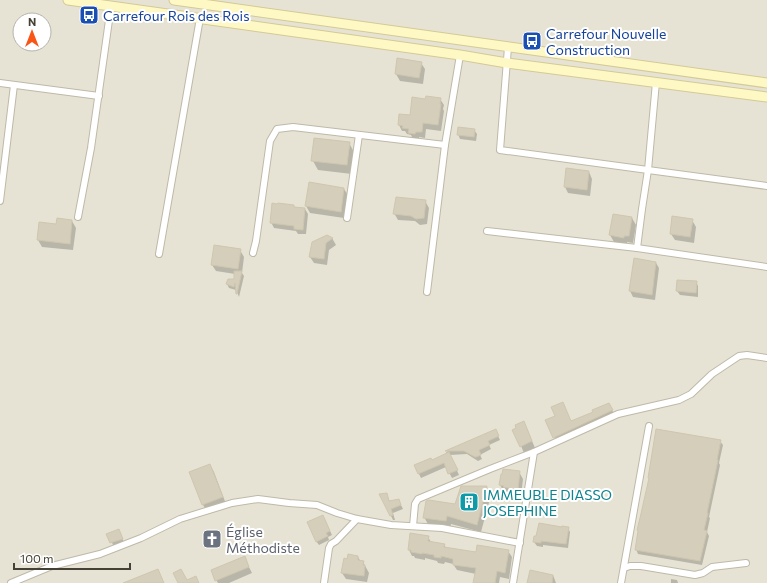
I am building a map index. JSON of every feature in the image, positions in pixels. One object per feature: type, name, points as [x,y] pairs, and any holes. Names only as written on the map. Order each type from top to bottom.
[{"type":"main road","points":[[68,0],[460,55],[507,63],[767,97]]},
{"type":"main road","points":[[174,0],[767,83]]},
{"type":"street","points":[[78,217],[91,148],[111,6]]},
{"type":"street","points":[[158,254],[200,18]]},
{"type":"street","points":[[508,47],[500,150],[767,186]]},
{"type":"street","points":[[427,292],[445,145],[460,55]]},
{"type":"street","points":[[638,248],[648,170],[656,82]]},
{"type":"street","points":[[0,83],[99,96]]},
{"type":"street","points":[[0,201],[14,85]]},
{"type":"street","points":[[253,253],[270,141],[277,129],[293,127],[445,145]]},
{"type":"street","points":[[347,218],[359,135]]},
{"type":"street","points":[[487,231],[638,248],[767,267]]},
{"type":"street","points":[[413,526],[415,504],[418,500],[534,452],[618,414],[679,400],[691,394],[712,374],[739,356],[747,355],[767,358]]},
{"type":"street","points":[[621,583],[648,426]]},
{"type":"street","points":[[513,583],[534,452]]},
{"type":"street","points":[[11,583],[52,566],[100,554],[141,538],[180,519],[232,503],[258,499],[289,504],[317,505],[357,519],[391,525],[442,528],[520,543]]},
{"type":"street","points":[[324,583],[329,548],[331,544],[336,541],[357,519]]},
{"type":"street","points":[[624,568],[630,566],[641,566],[695,575],[712,567],[746,563]]},
{"type":"shaded area","points":[[0,0],[767,0],[767,583],[0,583]]},
{"type":"building","points":[[397,58],[422,62],[419,78],[395,74]]},
{"type":"building","points":[[426,96],[441,98],[438,125],[423,123],[422,132],[416,132],[415,134],[408,133],[409,129],[402,128],[403,126],[398,125],[399,114],[410,115],[412,97],[425,99]]},
{"type":"building","points":[[458,127],[475,129],[474,137],[457,135]]},
{"type":"building","points":[[314,138],[350,142],[347,165],[311,161]]},
{"type":"building","points":[[566,168],[589,171],[587,190],[564,187]]},
{"type":"building","points":[[309,182],[344,188],[341,212],[305,206]]},
{"type":"building","points":[[396,197],[426,200],[424,218],[416,219],[411,216],[393,214]]},
{"type":"building","points":[[272,203],[294,205],[294,207],[305,208],[303,230],[294,229],[294,226],[270,223]]},
{"type":"building","points":[[613,214],[632,217],[629,236],[624,236],[624,238],[609,235]]},
{"type":"building","points":[[672,216],[693,219],[690,237],[670,234]]},
{"type":"building","points":[[57,218],[72,220],[70,244],[37,240],[39,222],[56,224]]},
{"type":"building","points":[[327,235],[333,238],[326,243],[324,259],[309,257],[312,242]]},
{"type":"building","points":[[214,245],[241,249],[238,269],[211,265]]},
{"type":"building","points":[[634,258],[656,262],[652,295],[629,291]]},
{"type":"building","points":[[234,271],[242,271],[237,294],[235,283],[234,287],[226,284],[228,279],[234,279]]},
{"type":"building","points":[[677,280],[697,281],[696,293],[676,291]]},
{"type":"building","points":[[563,402],[571,421],[593,412],[592,410],[609,403],[613,410],[553,438],[545,420],[555,416],[551,407]]},
{"type":"building","points":[[524,421],[532,441],[520,447],[512,430],[516,428],[515,425]]},
{"type":"building","points":[[496,429],[499,436],[488,441],[490,445],[479,450],[481,455],[475,457],[464,451],[445,451]]},
{"type":"building","points":[[656,429],[721,440],[704,530],[707,531],[700,561],[635,550],[637,530],[649,478]]},
{"type":"building","points":[[449,452],[458,470],[448,474],[444,463],[418,474],[414,465],[431,458],[432,460]]},
{"type":"building","points":[[210,464],[223,497],[202,505],[189,472]]},
{"type":"building","points":[[503,469],[520,471],[518,490],[499,485]]},
{"type":"building","name":"IMMEUBLE DIASSO JOSEPHINE","points":[[461,486],[487,486],[477,525],[447,516],[446,521],[423,518],[426,501],[429,500],[455,504]]},
{"type":"building","points":[[387,493],[389,501],[399,499],[401,505],[391,509],[393,515],[390,516],[379,494]]},
{"type":"building","points":[[323,515],[330,531],[326,533],[328,536],[316,542],[307,522]]},
{"type":"building","points":[[539,523],[569,527],[566,544],[541,541],[541,543],[533,542]]},
{"type":"building","points":[[119,529],[123,539],[110,543],[106,534]]},
{"type":"building","points":[[410,533],[429,536],[428,541],[445,544],[444,547],[476,552],[477,545],[509,550],[505,573],[497,571],[495,583],[473,583],[476,568],[453,565],[453,559],[441,556],[441,558],[434,557],[434,555],[411,552],[411,550],[408,550]]},
{"type":"building","points":[[348,554],[358,556],[358,560],[364,561],[364,576],[341,573],[344,558],[347,559]]},
{"type":"building","points":[[245,556],[249,567],[215,581],[211,570]]},
{"type":"building","points":[[158,569],[164,583],[123,583]]},
{"type":"building","points":[[181,569],[187,580],[196,576],[199,583],[178,583],[173,573]]},
{"type":"building","points":[[530,570],[553,575],[552,583],[527,583]]},
{"type":"place","name":"Carrefour Rois des Rois","points":[[89,15]]},
{"type":"place","name":"Carrefour Nouvelle Construction","points":[[532,41]]},
{"type":"place","name":"IMMEUBLE DIASSO JOSEPHINE","points":[[469,502]]},
{"type":"place","name":"Église Méthodiste","points":[[212,539]]}]
